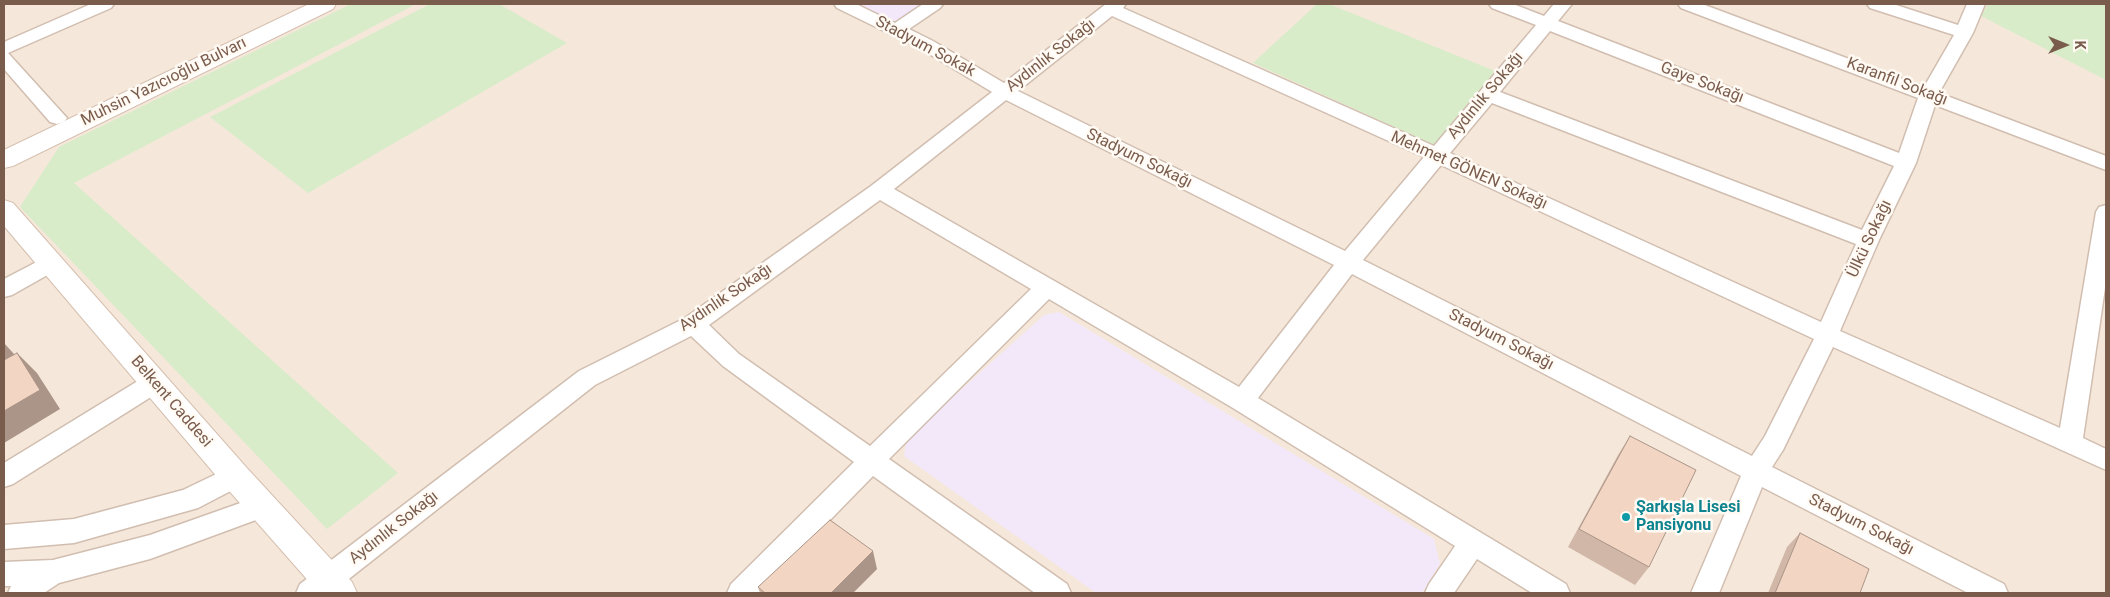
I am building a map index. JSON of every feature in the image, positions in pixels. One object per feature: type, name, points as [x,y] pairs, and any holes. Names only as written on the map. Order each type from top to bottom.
[{"type":"main road","name":"Muhsin Yazıcıoğlu Bulvarı","points":[[4,145],[296,4]]},
{"type":"main road","name":"Muhsin Yazıcıoğlu Bulvarı","points":[[4,160],[325,4]]},
{"type":"main road","name":"Belkent Caddesi","points":[[4,209],[154,384],[264,506],[326,589]]},
{"type":"street","points":[[4,50],[105,4]]},
{"type":"street","name":"Stadyum Sokak","points":[[843,4],[896,30],[1007,91]]},
{"type":"street","points":[[896,30],[934,4]]},
{"type":"street","name":"Gaye Sokağı","points":[[1498,4],[1906,163]]},
{"type":"street","name":"Aydınlık Sokağı","points":[[1242,401],[1348,263],[1563,4]]},
{"type":"street","name":"Karanfil Sokağı","points":[[1687,4],[2106,162]]},
{"type":"street","points":[[1876,4],[1964,33]]},
{"type":"street","name":"Ülkü Sokağı","points":[[1705,593],[1756,471],[1774,443],[1827,335],[1868,240],[1906,163],[1929,94],[1964,33],[1976,4]]},
{"type":"street","name":"Aydınlık Sokağı","points":[[326,589],[587,378],[693,324],[878,191],[1114,6]]},
{"type":"street","name":"Mehmet GÖNEN Sokağı","points":[[1114,6],[1827,335],[2070,442],[2106,460]]},
{"type":"street","points":[[4,58],[57,118]]},
{"type":"street","name":"Stadyum Sokağı","points":[[1007,91],[1018,99],[1348,263],[1994,593]]},
{"type":"street","points":[[1488,94],[1868,240]]},
{"type":"street","points":[[878,191],[885,193],[1242,401],[1556,593]]},
{"type":"street","points":[[2070,442],[2106,212]]},
{"type":"street","points":[[4,288],[50,263]]},
{"type":"street","points":[[741,593],[1046,288]]},
{"type":"street","points":[[693,324],[731,360],[1047,591]]},
{"type":"street","points":[[4,476],[154,384]]},
{"type":"street","points":[[4,537],[74,531],[189,500],[235,476]]},
{"type":"street","points":[[4,574],[53,572],[150,547],[264,506]]},
{"type":"street","points":[[1439,593],[1473,542]]},
{"type":"street","points":[[22,593],[53,572]]},
{"type":"shaded area","points":[[4,4],[2106,4],[2106,593],[4,593]]},
{"type":"shaded area","points":[[859,4],[923,4],[896,22]]},
{"type":"shaded area","points":[[1059,312],[1434,539],[1440,564],[1422,593],[1096,593],[904,456],[907,438],[1044,315]]},
{"type":"green space","points":[[351,4],[416,4],[74,183],[398,473],[327,529],[20,207],[59,147]]},
{"type":"green space","points":[[430,4],[499,4],[567,43],[308,193],[210,117]]},
{"type":"green space","points":[[1317,4],[1329,4],[1505,75],[1443,149],[1253,63]]},
{"type":"green space","points":[[1988,4],[2106,4],[2106,80],[1981,16]]},
{"type":"building","points":[[17,353],[40,390],[4,411],[4,360]]},
{"type":"building","name":"Şarkışla Lisesi Pansiyonu","points":[[1630,436],[1696,470],[1649,567],[1579,529]]},
{"type":"building","points":[[830,520],[873,551],[831,593],[765,593],[758,587]]},
{"type":"building","points":[[1800,533],[1869,569],[1860,593],[1775,593]]},
{"type":"place","name":"Şarkışla Lisesi Pansiyonu","points":[[1626,517]]}]
